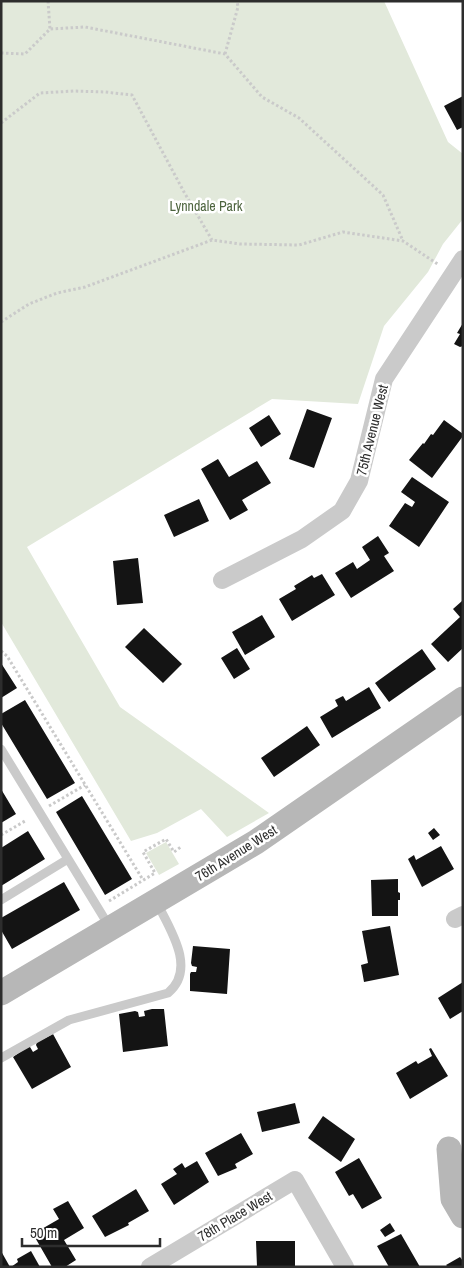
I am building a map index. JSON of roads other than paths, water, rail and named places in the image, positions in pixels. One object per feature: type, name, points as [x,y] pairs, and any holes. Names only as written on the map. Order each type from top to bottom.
[{"type":"street","name":"75th Avenue West","points":[[222,580],[302,539],[342,510],[359,481],[384,379],[463,259]]},
{"type":"street","name":"76th Avenue West","points":[[1,993],[256,842],[463,700]]},
{"type":"street","points":[[449,1149],[453,1199],[463,1216]]},
{"type":"street","name":"78th Place West","points":[[150,1267],[295,1180],[345,1267]]},
{"type":"lane","points":[[1,749],[110,929]]},
{"type":"lane","points":[[1,770],[10,764]]},
{"type":"lane","points":[[1,900],[68,859]]},
{"type":"lane","points":[[1,1058],[69,1020],[152,998],[174,988],[181,972],[179,949],[156,902]]},
{"type":"park label","name":"Lynndale Park","points":[[206,206]]}]
